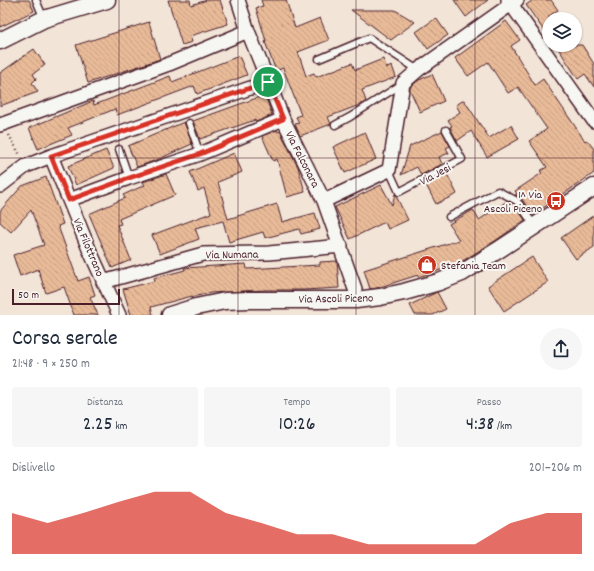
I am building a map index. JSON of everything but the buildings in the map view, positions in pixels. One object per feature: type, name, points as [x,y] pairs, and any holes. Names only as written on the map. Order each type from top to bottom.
[{"type":"street","points":[[0,41],[44,19],[108,0]]},
{"type":"street","name":"Via Falconara","points":[[238,0],[248,31],[283,119],[324,201],[355,288]]},
{"type":"street","points":[[324,201],[389,170],[403,83],[418,70],[512,1],[594,121]]},
{"type":"street","points":[[1,124],[169,64],[248,31]]},
{"type":"street","points":[[0,186],[26,166],[51,156],[268,82]]},
{"type":"street","points":[[69,200],[200,154],[283,119]]},
{"type":"street","name":"Via Filottrano","points":[[51,156],[88,249],[119,315]]},
{"type":"street","name":"Via Ascoli Piceno","points":[[170,315],[196,307],[225,301],[263,299],[356,300],[404,292],[439,282],[462,273],[594,187]]},
{"type":"street","name":"Via Numana","points":[[104,282],[203,254],[269,253],[341,246]]},
{"type":"lane","points":[[36,0],[44,19]]},
{"type":"lane","points":[[319,58],[369,38],[418,70]]},
{"type":"lane","points":[[335,125],[403,83]]},
{"type":"lane","points":[[189,123],[200,154]]},
{"type":"lane","name":"Via Jesi","points":[[389,170],[399,192],[462,159],[446,130]]},
{"type":"lane","points":[[119,149],[129,178]]},
{"type":"lane","points":[[449,217],[498,191],[517,201],[535,226]]},
{"type":"path","points":[[1,124],[26,166]]},
{"type":"place","name":"1^ Via Ascoli Piceno","points":[[556,201]]},
{"type":"place","name":"Stefania Team","points":[[427,265]]},
{"type":"route","points":[[268,82],[283,119],[200,154],[69,200],[51,156],[268,82]]}]
